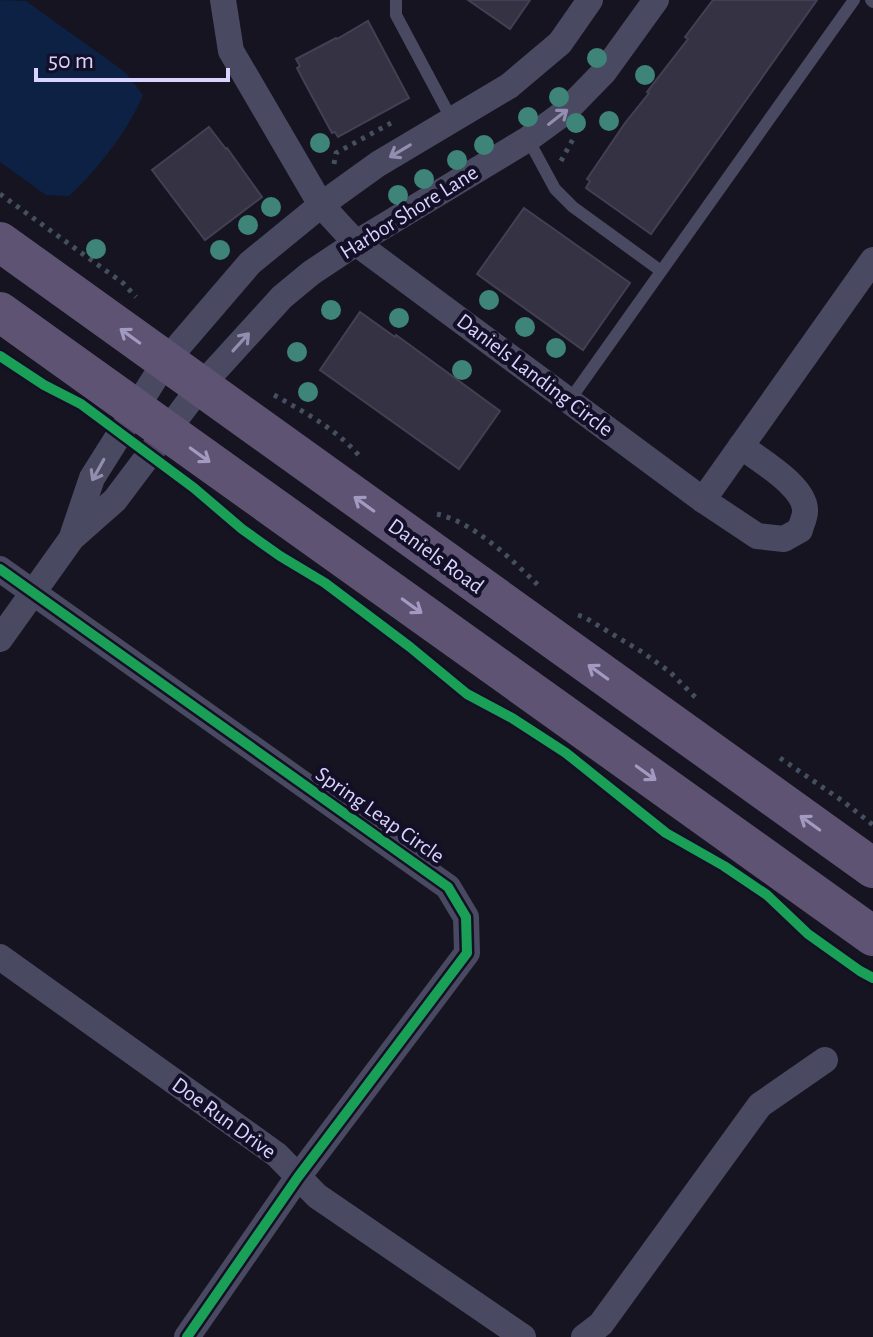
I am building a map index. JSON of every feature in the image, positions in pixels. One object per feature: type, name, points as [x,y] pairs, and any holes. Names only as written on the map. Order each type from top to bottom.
[{"type":"main road","name":"Daniels Road","points":[[0,242],[873,868]]},
{"type":"main road","points":[[0,312],[873,936]]},
{"type":"street","name":"Daniels Landing Circle","points":[[223,0],[231,51],[321,205],[356,243],[703,500],[757,536],[784,539],[800,530],[806,511],[802,497],[789,482],[741,446]]},
{"type":"street","points":[[72,538],[92,478],[135,408],[165,362],[250,263],[321,205],[378,164],[509,86],[560,43],[590,0]]},
{"type":"street","name":"Harbor Shore Lane","points":[[167,432],[200,387],[282,297],[356,243],[528,139],[565,112],[604,72],[656,0]]},
{"type":"street","points":[[703,500],[873,260]]},
{"type":"street","points":[[250,263],[282,297]]},
{"type":"street","points":[[0,639],[72,538],[115,500],[167,432]]},
{"type":"street","name":"Spring Leap Circle","points":[[0,569],[448,887],[466,917],[467,953],[298,1177],[187,1337]]},
{"type":"street","name":"Doe Run Drive","points":[[0,957],[277,1155],[317,1196],[523,1337]]},
{"type":"street","points":[[584,1337],[601,1324],[760,1105],[825,1060]]},
{"type":"lane","points":[[396,0],[396,15],[452,120]]},
{"type":"lane","points":[[569,401],[854,0]]},
{"type":"lane","points":[[528,139],[555,189],[573,207],[661,271]]},
{"type":"path","points":[[0,194],[123,283],[138,299]]},
{"type":"path","points":[[267,391],[314,417],[342,437],[364,462]]},
{"type":"path","points":[[434,513],[452,517],[500,549],[542,588]]},
{"type":"path","points":[[569,612],[584,617],[642,652],[670,672],[703,705]]},
{"type":"path","points":[[779,757],[873,825]]},
{"type":"water","points":[[0,0],[26,1],[125,72],[143,95],[111,149],[69,196],[46,195],[0,162]]},
{"type":"building","points":[[468,0],[530,0],[510,29]]},
{"type":"building","points":[[713,0],[817,0],[651,234],[586,188],[590,181],[587,179]]},
{"type":"building","points":[[368,21],[409,98],[338,137],[335,132],[332,133],[307,87],[296,59]]},
{"type":"building","points":[[209,127],[262,197],[205,240],[152,170]]},
{"type":"building","points":[[524,208],[630,283],[583,350],[477,274]]},
{"type":"building","points":[[360,312],[500,411],[459,469],[320,370]]},
{"type":"cycle path","points":[[0,356],[44,385],[81,404],[194,488],[242,529],[325,583],[467,694],[512,718],[566,753],[666,833],[767,895],[808,934],[873,978]]},
{"type":"cycle path","points":[[0,569],[448,887],[466,917],[467,953],[298,1177],[187,1337]]}]
